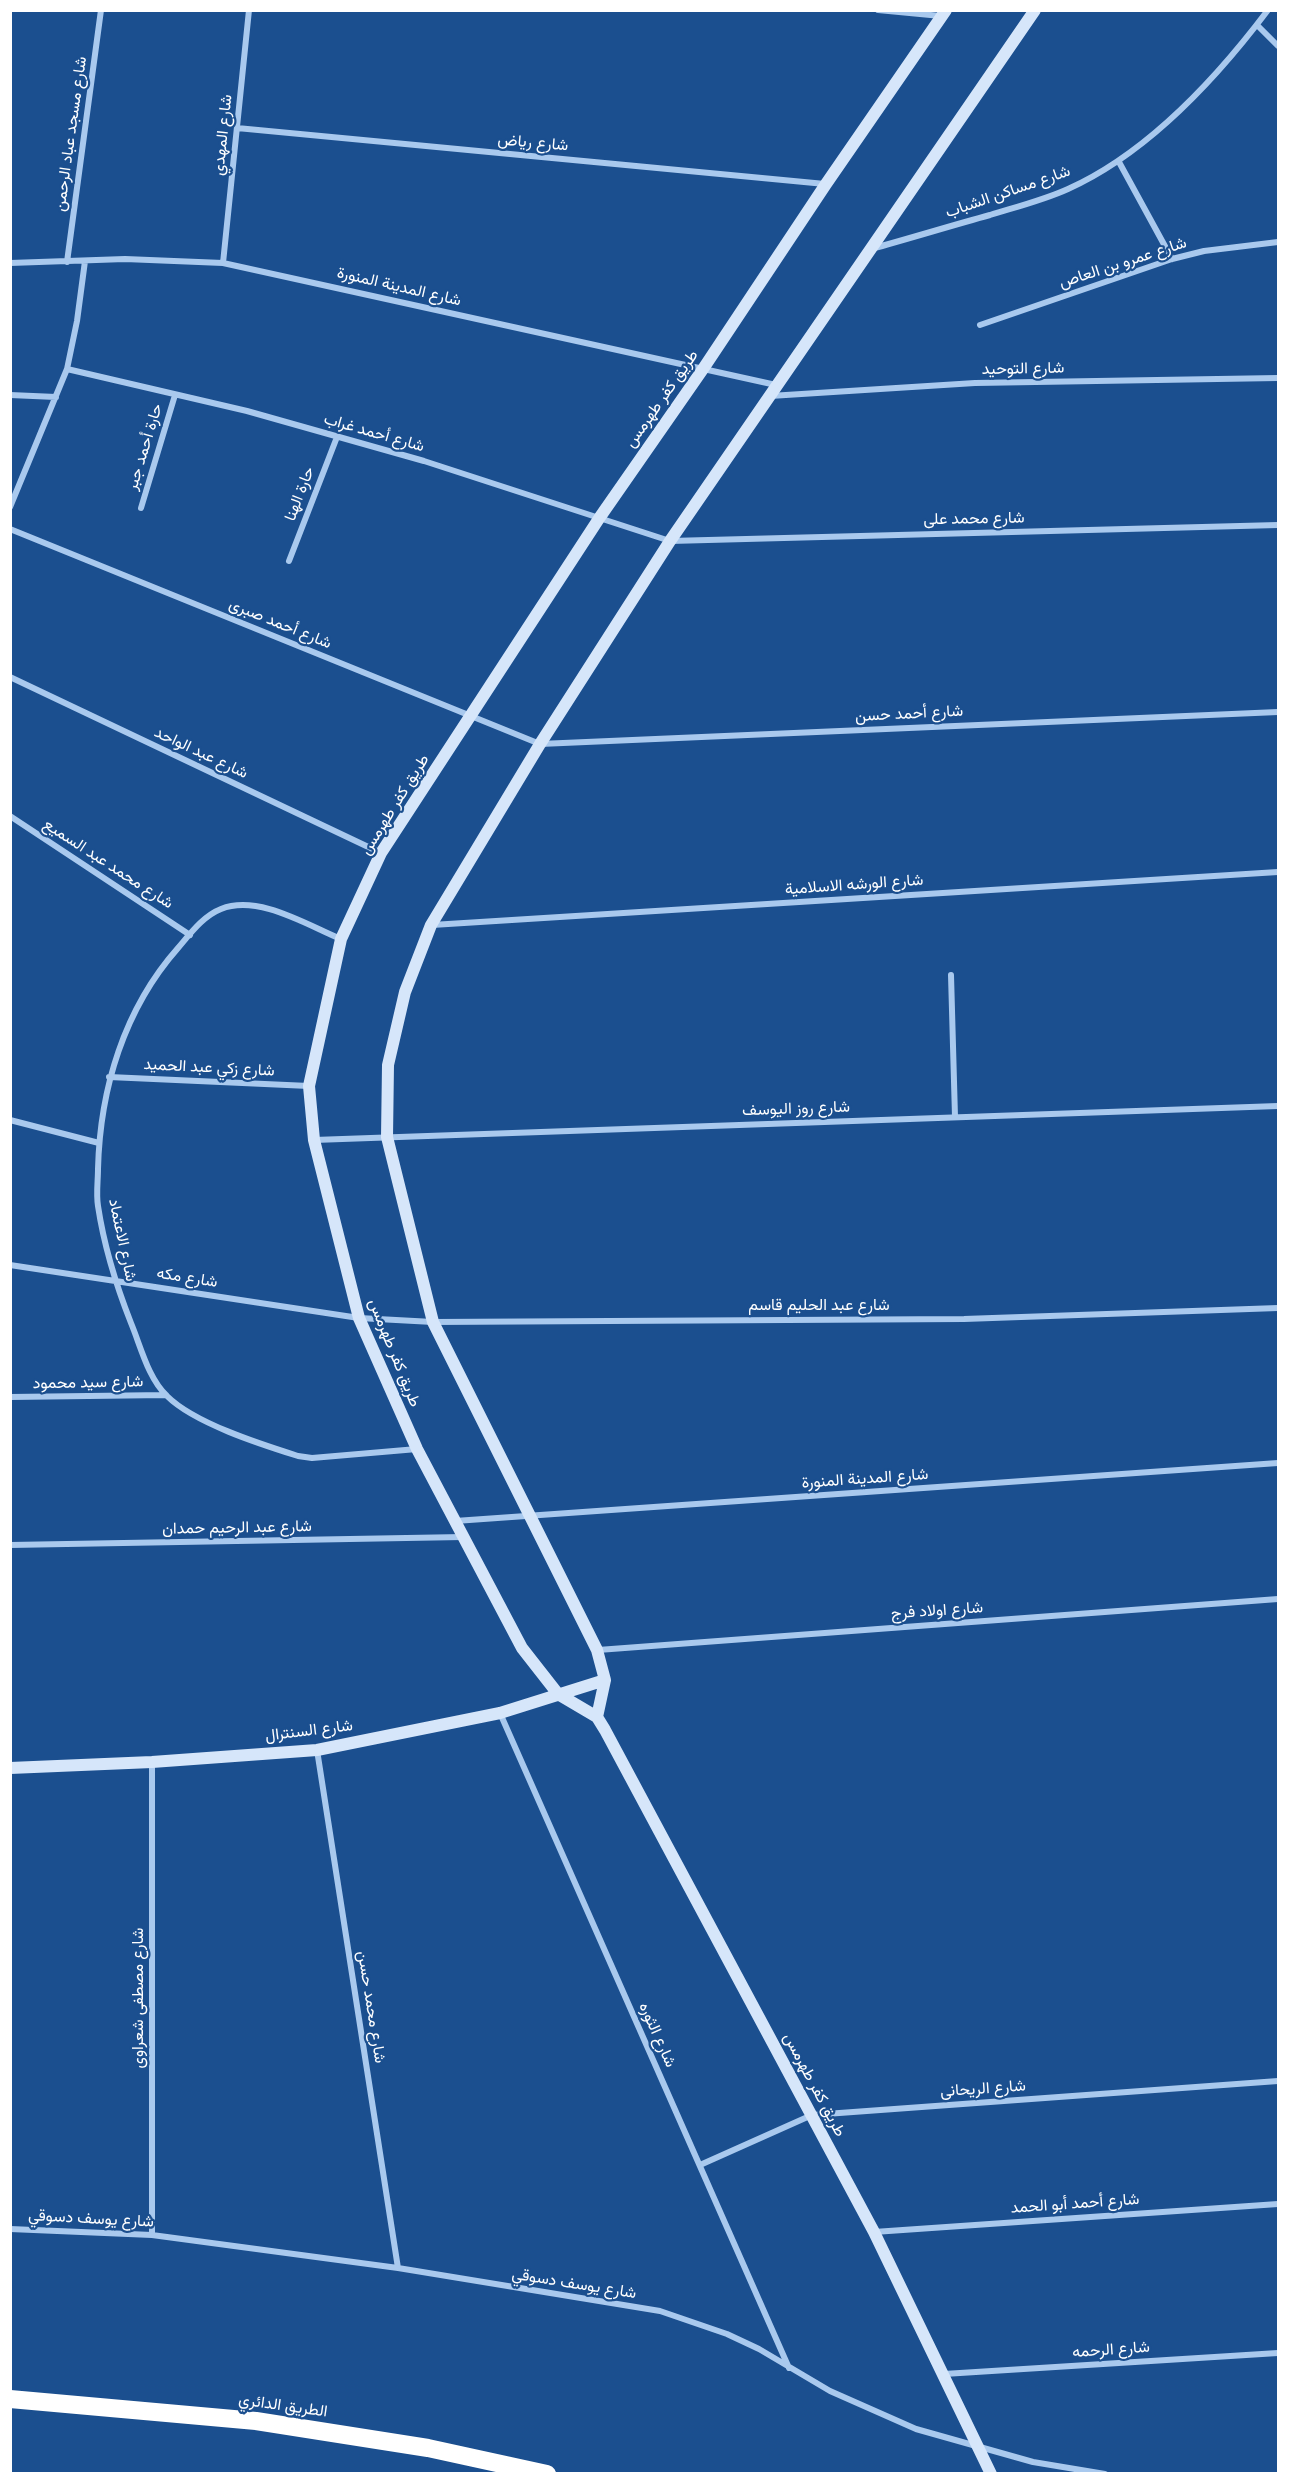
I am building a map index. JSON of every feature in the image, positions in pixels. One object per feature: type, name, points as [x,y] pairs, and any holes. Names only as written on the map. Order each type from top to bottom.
[{"type":"highway","name":"الطريق الدائري","points":[[10,2399],[256,2421],[428,2448],[547,2474]]},
{"type":"street","name":"شارع مسجد عباد الرحمن","points":[[67,262],[101,10]]},
{"type":"street","name":"شارع المهدي","points":[[223,263],[249,10]]},
{"type":"street","points":[[878,10],[944,13]]},
{"type":"street","points":[[597,1717],[605,1680],[597,1650],[433,1322],[387,1137],[388,1065],[405,992],[431,925],[540,744],[670,541],[1035,10]]},
{"type":"street","name":"شارع مساكن الشباب","points":[[870,250],[1013,208],[1068,189],[1119,162],[1164,125],[1257,25],[1268,10]]},
{"type":"street","name":"طريق كفر طهرمس","points":[[944,13],[600,517],[472,717],[381,853],[342,939],[309,1086],[314,1140],[359,1318],[417,1449],[522,1648],[558,1694],[597,1717],[874,2232],[945,2374],[991,2474]]},
{"type":"street","points":[[1257,25],[1278,46]]},
{"type":"street","name":"شارع رياض","points":[[237,128],[826,184]]},
{"type":"street","points":[[1119,162],[1172,259]]},
{"type":"street","name":"شارع عمرو بن العاص","points":[[980,325],[1172,259],[1214,249],[1278,242]]},
{"type":"street","name":"شارع المدينة المنورة","points":[[10,263],[172,260],[223,263],[776,385]]},
{"type":"street","points":[[10,507],[67,369],[77,321],[85,261]]},
{"type":"street","name":"شارع أحمد غراب","points":[[67,369],[247,411],[424,461],[670,541]]},
{"type":"street","name":"شارع التوحيد","points":[[768,396],[975,383],[1278,378]]},
{"type":"street","points":[[10,395],[56,397]]},
{"type":"street","name":"حارة أحمد جبر","points":[[141,508],[175,395]]},
{"type":"street","name":"حارة الهنا","points":[[289,561],[337,437]]},
{"type":"street","name":"شارع محمد على","points":[[670,541],[1278,525]]},
{"type":"street","name":"شارع أحمد صبرى","points":[[10,529],[540,744]]},
{"type":"street","name":"شارع عبد الواحد","points":[[10,677],[381,853]]},
{"type":"street","name":"شارع أحمد حسن","points":[[540,744],[1278,712]]},
{"type":"street","name":"شارع محمد عبد السميع","points":[[10,816],[190,935]]},
{"type":"street","name":"شارع الورشه الاسلامية","points":[[431,925],[1278,872]]},
{"type":"street","name":"شارع الاعتماد","points":[[342,939],[266,907],[243,904],[221,909],[202,921],[164,964],[133,1014],[109,1077],[99,1143],[98,1203],[115,1281],[150,1370],[166,1395],[192,1416],[297,1456],[312,1458],[417,1449]]},
{"type":"street","points":[[951,975],[955,1117]]},
{"type":"street","name":"شارع زكي عبد الحميد","points":[[109,1077],[309,1086]]},
{"type":"street","name":"شارع روز اليوسف","points":[[314,1140],[1278,1106]]},
{"type":"street","points":[[10,1120],[99,1143]]},
{"type":"street","name":"شارع مكه","points":[[10,1265],[359,1318]]},
{"type":"street","name":"شارع عبد الحليم قاسم","points":[[359,1318],[433,1322],[964,1319],[1278,1308]]},
{"type":"street","name":"شارع سيد محمود","points":[[10,1397],[166,1395]]},
{"type":"street","name":"شارع المدينة المنورة","points":[[454,1521],[1278,1463]]},
{"type":"street","name":"شارع عبد الرحيم حمدان","points":[[10,1545],[463,1537]]},
{"type":"street","name":"شارع اولاد فرج","points":[[597,1650],[1278,1599]]},
{"type":"street","name":"شارع السنترال","points":[[10,1768],[152,1762],[317,1750],[500,1713],[605,1680]]},
{"type":"street","name":"شارع الثوره","points":[[500,1713],[789,2368]]},
{"type":"street","name":"شارع محمد حسن","points":[[317,1750],[398,2268]]},
{"type":"street","name":"شارع مصطفى شعراوى","points":[[152,1762],[152,2235]]},
{"type":"street","name":"شارع الريحانى","points":[[700,2165],[812,2115],[1278,2081]]},
{"type":"street","name":"شارع أحمد أبو الحمد","points":[[874,2232],[1278,2204]]},
{"type":"street","name":"شارع يوسف دسوقي","points":[[10,2229],[152,2235],[398,2268],[660,2311],[727,2334],[759,2349],[789,2368],[872,2412],[916,2429],[1033,2462],[1105,2474]]},
{"type":"street","name":"شارع الرحمه","points":[[945,2374],[1278,2354]]}]
